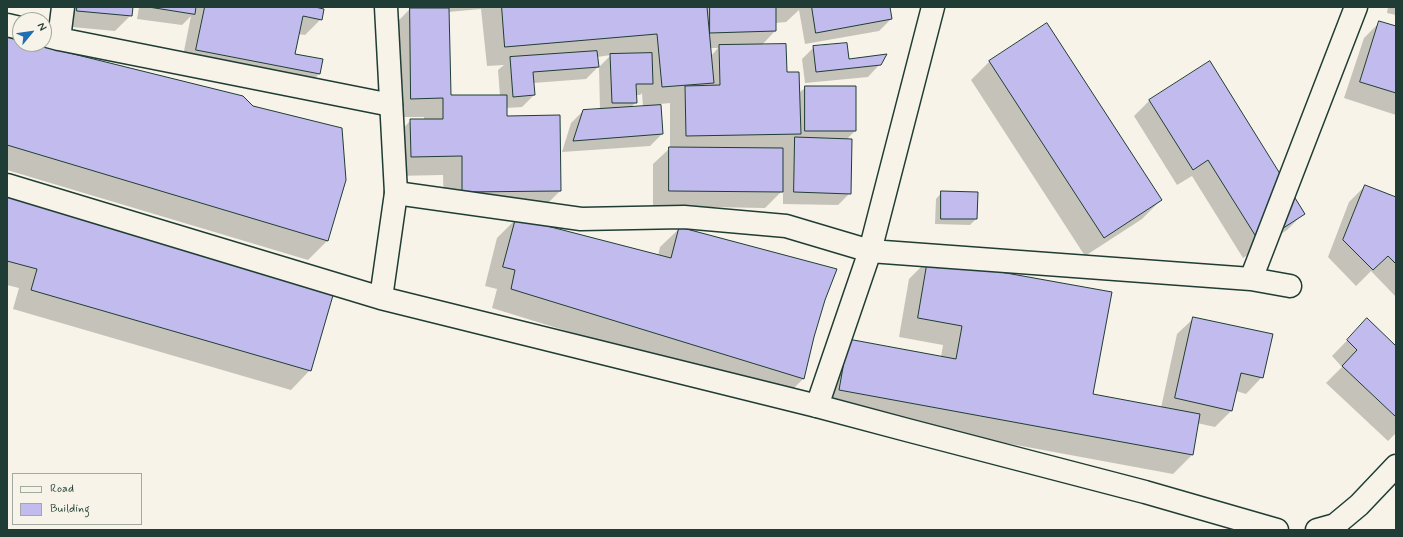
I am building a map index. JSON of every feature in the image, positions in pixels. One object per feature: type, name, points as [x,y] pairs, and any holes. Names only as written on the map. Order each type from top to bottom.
[{"type":"street","points":[[52,34],[63,7]]},
{"type":"street","points":[[381,298],[396,193],[386,7]]},
{"type":"street","points":[[817,406],[870,251],[933,7]]},
{"type":"street","points":[[1251,279],[1356,7]]},
{"type":"street","points":[[52,37],[391,105]]},
{"type":"street","points":[[7,185],[381,298],[817,406],[1145,492],[1277,530]]},
{"type":"street","points":[[396,193],[581,219],[684,217],[786,226],[870,251],[1251,279],[1290,286]]},
{"type":"street","points":[[1317,530],[1335,525],[1359,505],[1396,466]]},
{"type":"building","points":[[77,7],[133,7],[132,16],[77,11]]},
{"type":"building","points":[[149,7],[196,7],[195,14]]},
{"type":"building","points":[[205,7],[315,7],[324,9],[322,20],[303,16],[295,54],[323,59],[320,74],[196,50]]},
{"type":"building","points":[[502,7],[707,7],[714,83],[662,87],[657,34],[505,47]]},
{"type":"building","points":[[710,7],[776,7],[776,31],[710,33]]},
{"type":"building","points":[[812,7],[890,7],[892,19],[816,33]]},
{"type":"building","points":[[410,8],[449,8],[451,95],[507,95],[507,116],[560,115],[561,191],[462,192],[462,156],[411,157],[410,119],[443,119],[443,98],[411,99]]},
{"type":"building","points":[[1379,21],[1396,26],[1396,93],[1360,82]]},
{"type":"building","points":[[1047,23],[1162,200],[1104,238],[989,61]]},
{"type":"building","points":[[7,37],[12,39],[12,52],[52,52],[52,49],[243,96],[253,106],[342,128],[346,180],[328,241],[7,145]]},
{"type":"building","points":[[847,43],[849,59],[887,54],[881,65],[816,72],[813,46]]},
{"type":"building","points":[[786,44],[787,72],[799,72],[801,134],[686,136],[685,86],[720,85],[719,45]]},
{"type":"building","points":[[597,51],[599,67],[533,72],[535,95],[513,97],[510,57]]},
{"type":"building","points":[[652,53],[653,84],[636,84],[637,103],[612,103],[610,54]]},
{"type":"building","points":[[1210,61],[1305,214],[1260,243],[1208,160],[1193,170],[1149,100]]},
{"type":"building","points":[[805,86],[856,86],[856,131],[805,131]]},
{"type":"building","points":[[661,105],[663,134],[573,141],[583,110]]},
{"type":"building","points":[[795,137],[852,139],[851,194],[794,192]]},
{"type":"building","points":[[669,147],[783,148],[783,192],[669,191]]},
{"type":"building","points":[[7,180],[336,285],[311,371],[31,290],[37,269],[7,261]]},
{"type":"building","points":[[1365,185],[1396,197],[1396,264],[1388,256],[1373,270],[1343,240]]},
{"type":"building","points":[[941,191],[978,192],[977,219],[941,219]]},
{"type":"building","points":[[516,218],[671,258],[679,227],[837,269],[825,300],[804,379],[511,289],[515,270],[503,267]]},
{"type":"building","points":[[928,259],[1112,292],[1093,394],[1200,414],[1193,455],[839,390],[848,339],[956,359],[962,326],[918,318]]},
{"type":"building","points":[[1193,317],[1273,334],[1263,378],[1241,373],[1232,411],[1175,398]]},
{"type":"building","points":[[1367,318],[1396,346],[1396,417],[1342,366],[1357,350],[1347,340]]}]
